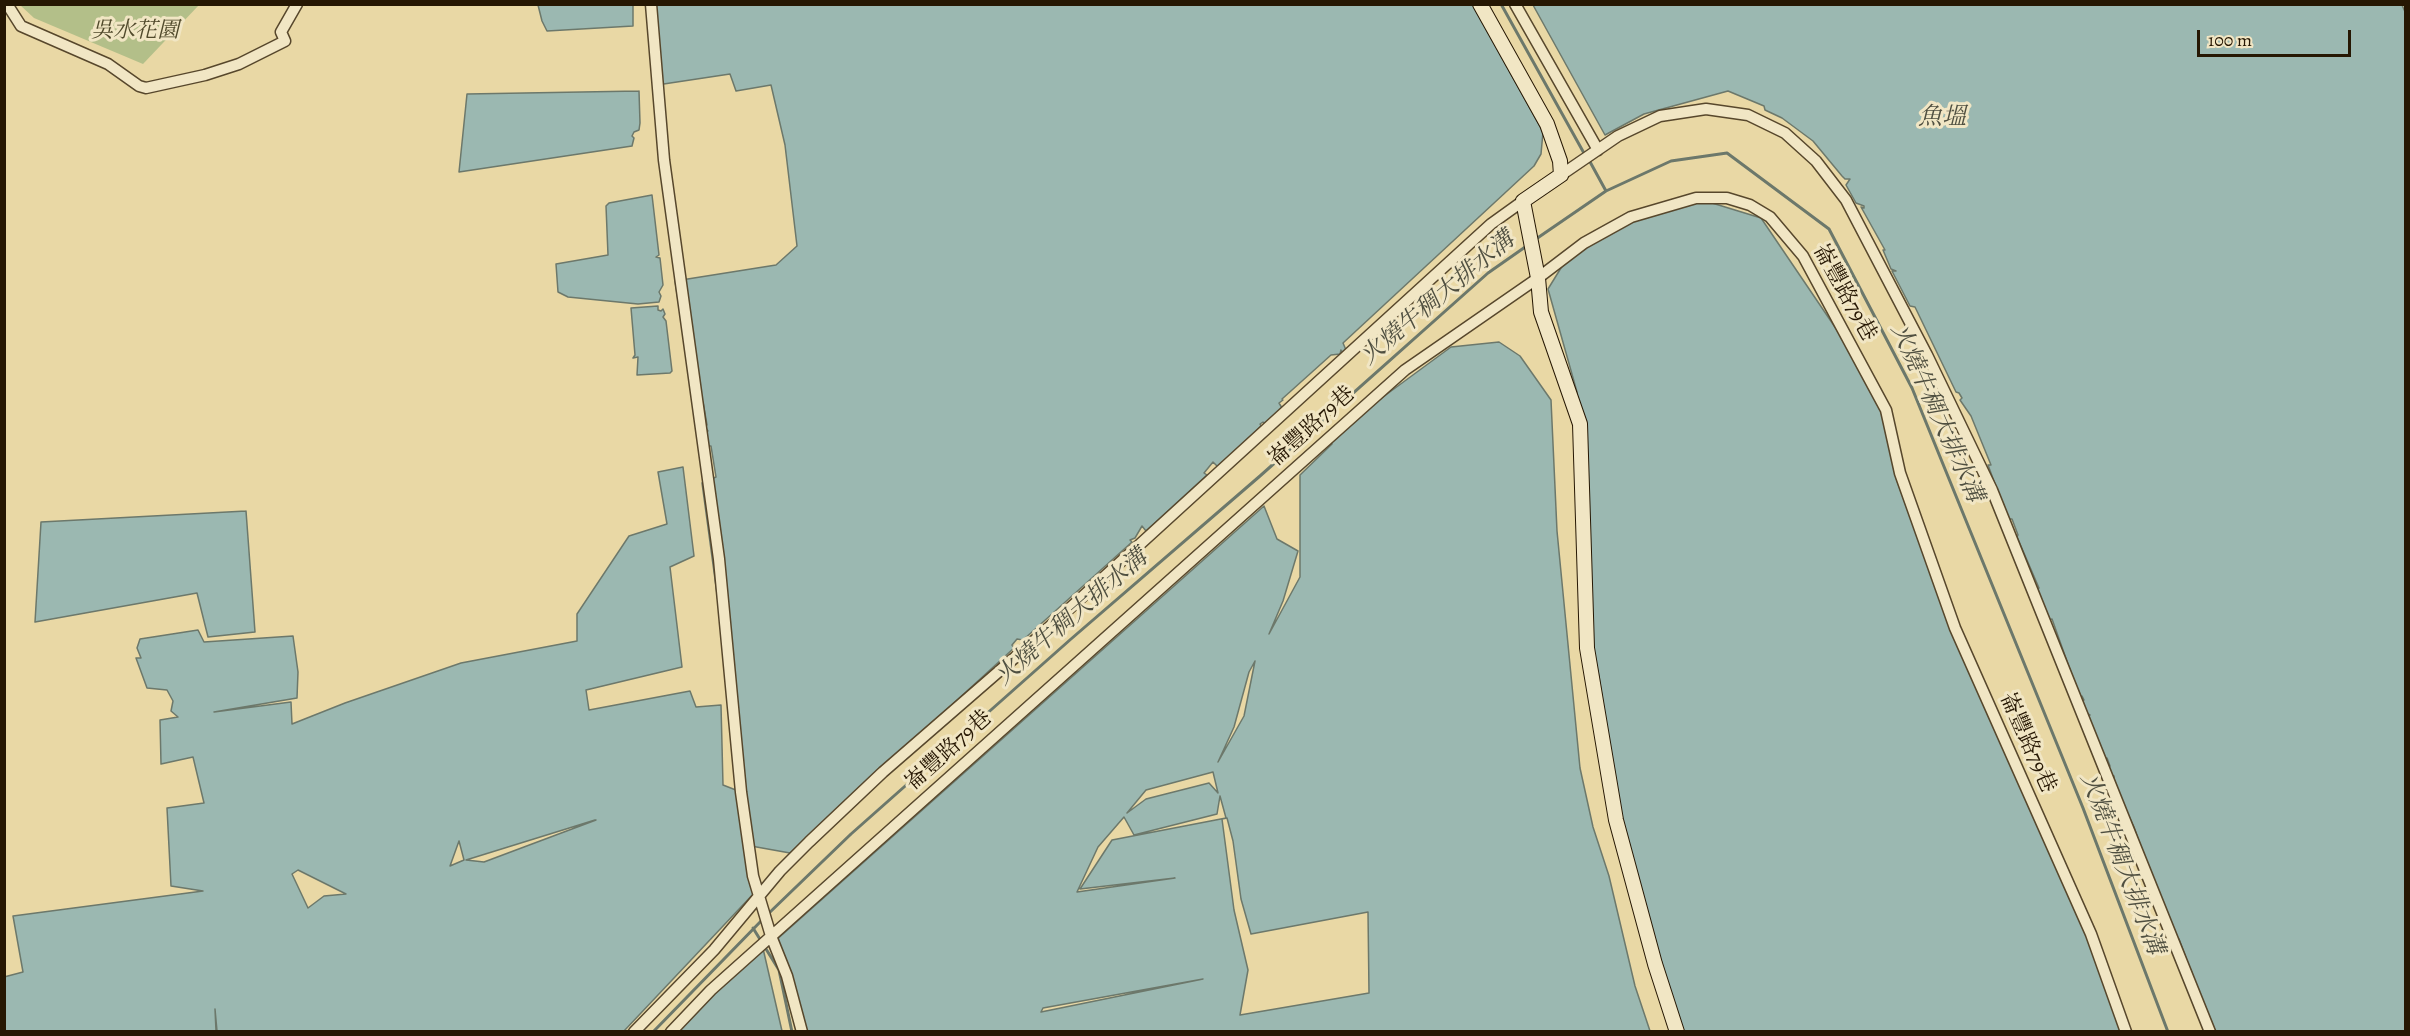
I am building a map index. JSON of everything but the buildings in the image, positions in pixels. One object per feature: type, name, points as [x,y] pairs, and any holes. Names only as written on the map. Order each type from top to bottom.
[{"type":"street","points":[[7,4],[21,26],[108,64],[139,86],[146,88],[205,75],[239,64],[285,41],[281,32],[297,4]]},
{"type":"street","points":[[651,4],[666,171],[719,559],[741,792],[753,876],[771,936],[787,976],[802,1032]]},
{"type":"street","points":[[1480,4],[1547,124],[1560,161],[1560,175]]},
{"type":"street","points":[[1515,4],[1598,150]]},
{"type":"street","points":[[634,1032],[714,950],[809,842],[883,772],[1052,624],[1491,224],[1618,136],[1660,116],[1706,109],[1748,115],[1785,133],[1816,161],[1846,200],[1927,355],[1992,490],[2210,1032]]},
{"type":"street","name":"崙豐路79巷","points":[[671,1032],[711,990],[1406,370],[1584,243],[1631,217],[1696,198],[1727,198],[1750,205],[1770,217],[1803,256],[1886,410],[1900,473],[1955,628],[2091,934],[2126,1032]]},
{"type":"street","points":[[1522,201],[1538,278],[1541,312],[1580,424],[1587,648],[1616,820],[1655,964],[1677,1032]]},
{"type":"green space","name":"吳水花園","points":[[20,5],[199,5],[143,64],[34,18]]},
{"type":"water","points":[[538,5],[633,5],[633,26],[547,31]]},
{"type":"water","points":[[649,5],[1473,5],[1543,132],[1541,154],[1534,166],[1343,343],[1346,350],[1342,352],[1341,350],[1340,354],[1331,355],[1282,399],[1279,403],[1282,408],[1265,424],[1263,422],[1260,424],[1261,426],[1218,467],[1213,462],[1204,473],[1207,475],[1146,531],[1142,526],[1135,538],[1130,540],[1132,542],[1023,640],[1017,639],[1012,645],[1014,648],[790,853],[751,846],[702,483],[716,477],[711,446],[708,446],[705,432],[708,431],[704,426],[707,425],[703,402],[694,402],[675,281],[776,265],[797,246],[785,145],[771,85],[736,91],[730,74],[657,85]]},
{"type":"water","name":"魚塭","points":[[1533,5],[2402,5],[2406,14],[2405,1031],[2211,1031],[2179,939],[2172,938],[2134,827],[2110,777],[2114,778],[2114,776],[2109,775],[2104,764],[2110,766],[2107,758],[2101,759],[2085,714],[2090,715],[2084,712],[2081,701],[2084,700],[2082,696],[2080,698],[2052,619],[2049,620],[2037,590],[2039,588],[2017,537],[2012,519],[2008,519],[1988,465],[1991,465],[1971,416],[1960,400],[1962,398],[1956,392],[1915,307],[1910,306],[1892,271],[1896,271],[1891,269],[1883,250],[1885,250],[1861,207],[1864,208],[1864,206],[1856,203],[1846,185],[1850,179],[1842,176],[1813,141],[1782,118],[1765,110],[1764,106],[1728,91],[1644,114],[1605,135]]},
{"type":"water","points":[[639,91],[640,123],[639,130],[632,136],[634,138],[632,146],[459,172],[467,94]]},
{"type":"water","points":[[652,195],[659,255],[656,257],[660,258],[663,285],[659,292],[661,296],[659,302],[638,304],[568,297],[558,292],[556,264],[608,255],[606,206],[609,203]]},
{"type":"water","points":[[1699,199],[1761,218],[1841,336],[1884,415],[1896,478],[1940,598],[2081,920],[2121,1031],[1677,1031],[1629,867],[1598,671],[1586,673],[1579,547],[1577,392],[1548,289],[1569,255],[1646,210]]},
{"type":"water","points":[[658,306],[658,310],[663,309],[665,314],[663,317],[666,321],[672,371],[637,375],[638,357],[633,358],[635,355],[631,308]]},
{"type":"water","points":[[1499,342],[1520,356],[1551,400],[1557,531],[1580,768],[1593,827],[1609,876],[1635,986],[1650,1031],[805,1031],[774,942],[1264,506],[1277,539],[1298,551],[1283,601],[1269,634],[1300,577],[1300,475],[1332,444],[1330,436],[1451,347]],"holes":[[[1255,661],[1244,716],[1218,762],[1234,727],[1249,672]],[[1213,772],[1218,793],[1209,783],[1146,799],[1127,813],[1146,790]],[[1220,796],[1226,818],[1112,840],[1080,889],[1175,878],[1077,892],[1098,847],[1124,817],[1134,835],[1217,814]],[[1227,818],[1233,841],[1241,899],[1251,934],[1368,912],[1369,993],[1240,1015],[1248,970],[1234,910],[1222,819]],[[1203,979],[1041,1012],[1043,1008]]]},
{"type":"water","points":[[683,467],[694,556],[670,567],[682,667],[586,690],[589,710],[690,691],[696,707],[721,705],[723,785],[741,792],[757,890],[624,1031],[217,1031],[215,1009],[216,1031],[5,1031],[4,977],[23,972],[13,916],[203,891],[171,886],[167,808],[204,803],[193,757],[161,764],[160,720],[178,717],[171,711],[173,701],[167,690],[147,688],[136,658],[141,658],[137,648],[140,639],[198,630],[204,642],[293,636],[298,672],[297,698],[214,712],[291,702],[292,724],[461,663],[577,641],[577,614],[629,536],[667,524],[658,472]],"holes":[[[595,820],[484,862],[466,860]],[[459,841],[464,860],[450,866]],[[298,870],[346,894],[324,896],[308,908],[292,874]]]},
{"type":"water","points":[[246,511],[255,632],[208,637],[197,593],[35,622],[41,522]]},
{"type":"water","points":[[762,944],[782,1031],[679,1031]]},
{"type":"waterway","points":[[1501,4],[1585,155]]},
{"type":"waterway","name":"火燒牛稠大排水溝","points":[[1536,239],[1606,191],[1671,161],[1727,153],[1829,229],[1912,388],[2083,808],[2168,1032]]},
{"type":"waterway","points":[[1589,160],[1606,191]]},
{"type":"waterway","name":"火燒牛稠大排水溝","points":[[768,914],[851,834],[1071,639],[1260,476],[1488,273],[1528,245]]},
{"type":"waterway","name":"火燒牛稠大排水溝","points":[[653,1032],[763,919]]},
{"type":"waterway","points":[[753,928],[779,970],[792,1032]]}]
